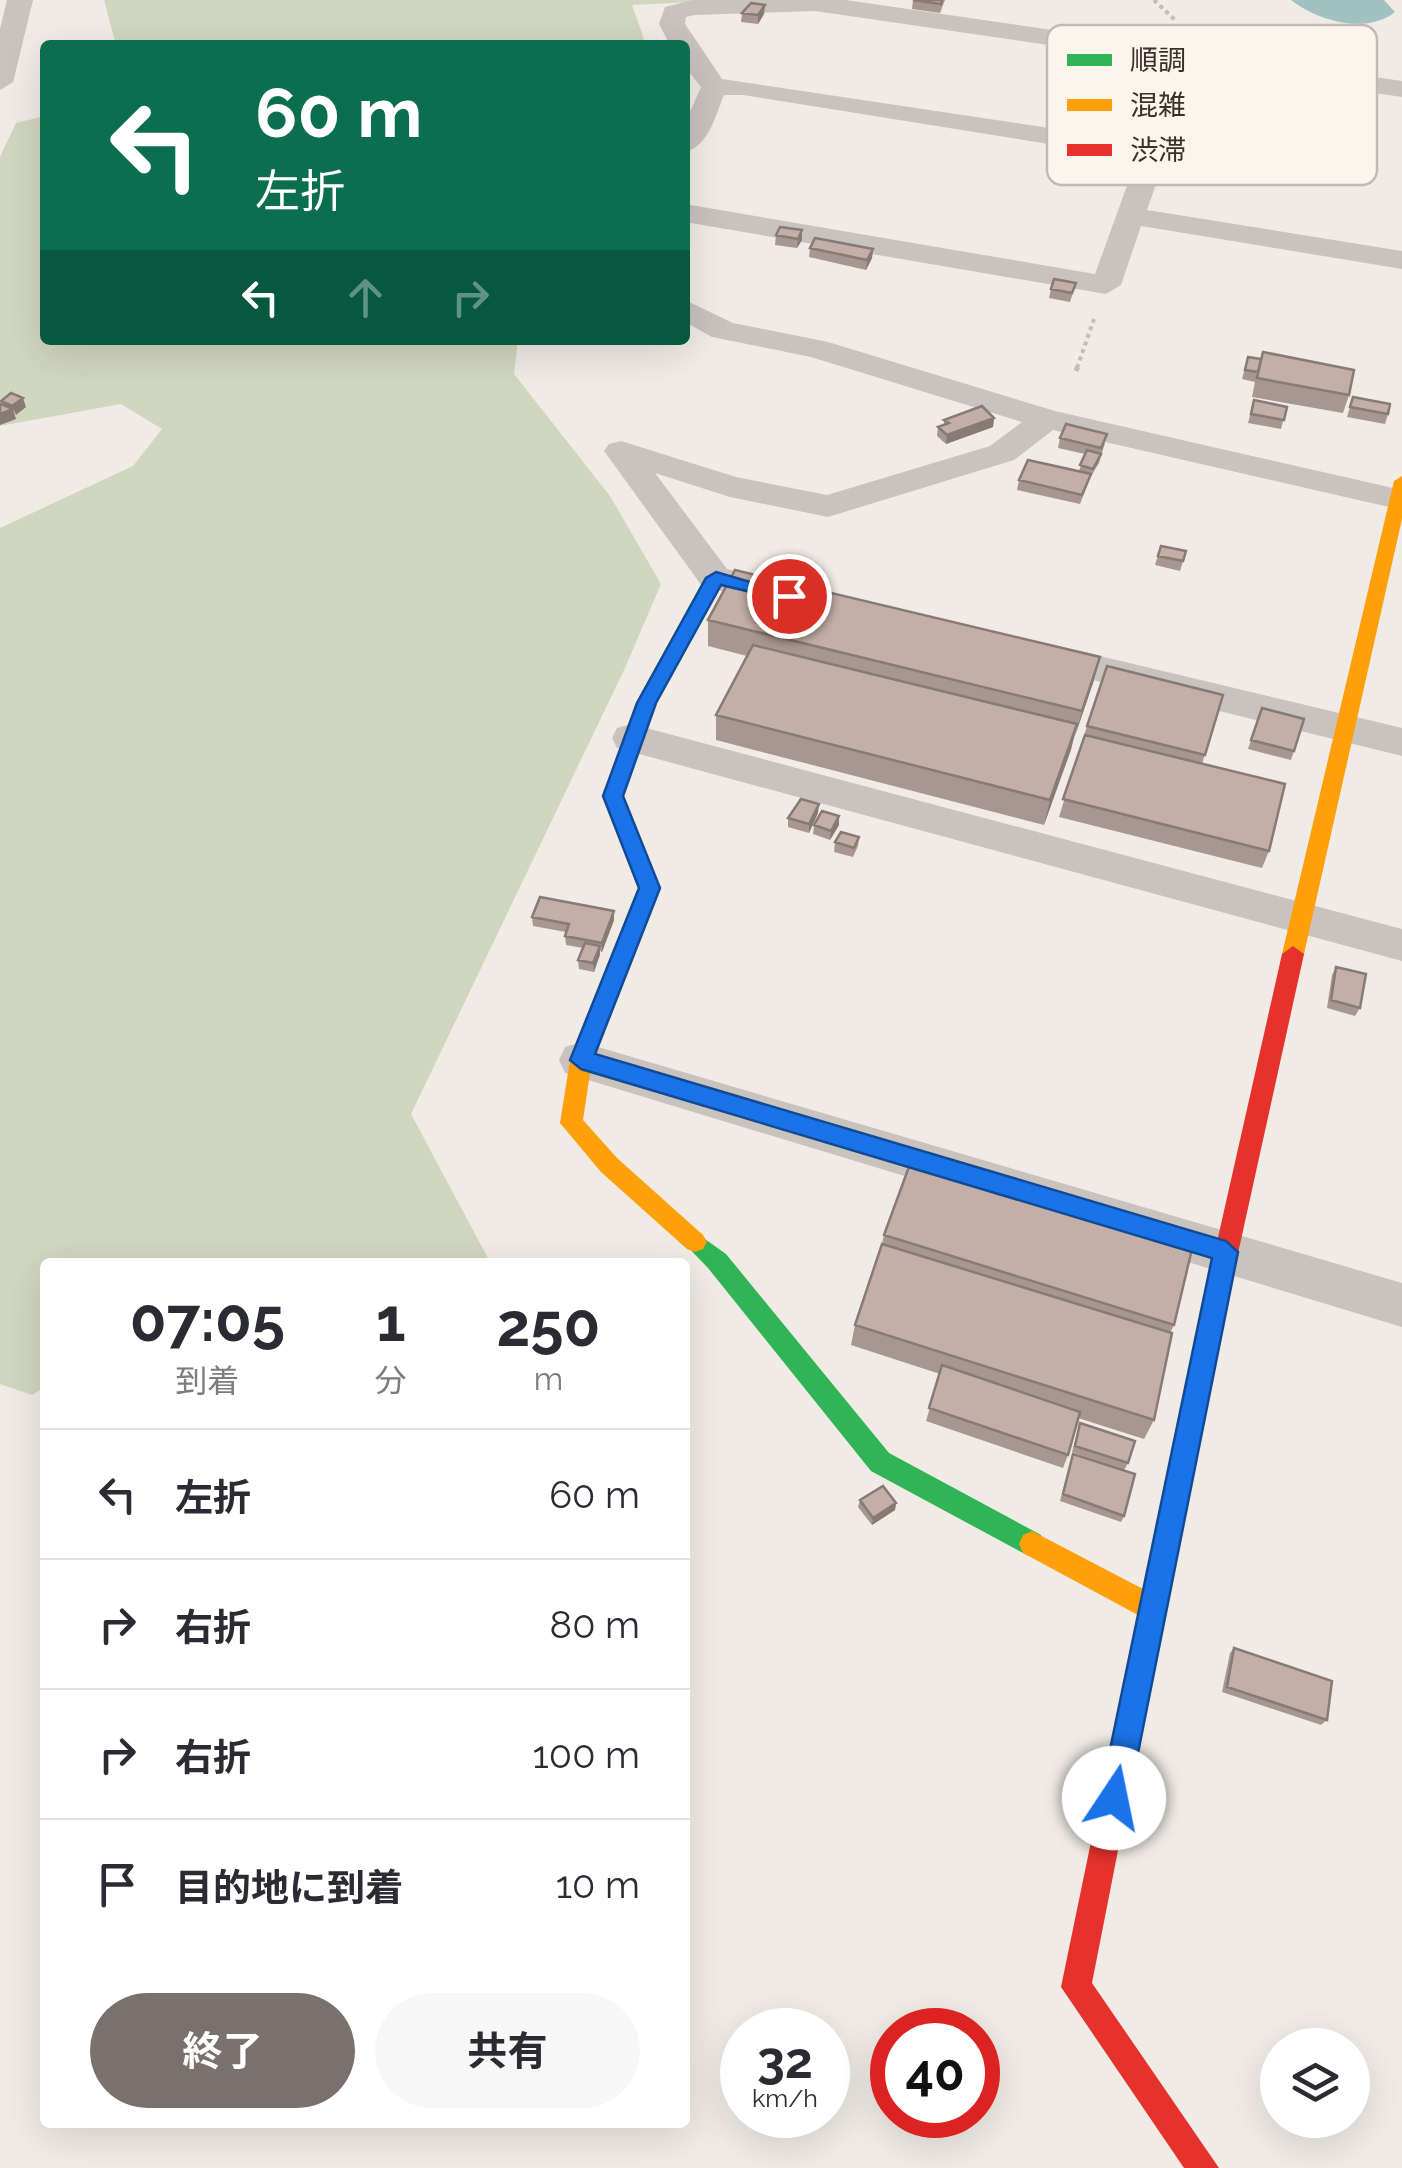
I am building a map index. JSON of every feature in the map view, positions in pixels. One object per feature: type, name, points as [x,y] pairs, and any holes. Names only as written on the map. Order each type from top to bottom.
[{"type":"street","points":[[0,82],[20,0]]},
{"type":"street","points":[[680,40],[672,24],[674,12],[695,7],[816,3],[1047,37]]},
{"type":"street","points":[[690,55],[714,87]]},
{"type":"street","points":[[1377,86],[1402,90]]},
{"type":"street","points":[[690,139],[714,87]]},
{"type":"street","points":[[714,87],[743,88],[1047,136]]},
{"type":"street","points":[[690,214],[1106,285],[1140,185]]},
{"type":"street","points":[[1130,216],[1402,260]]},
{"type":"street","points":[[690,312],[722,330],[817,349],[1047,420],[1401,494],[1344,726],[1226,1252],[1076,1987],[1203,2168]]},
{"type":"street","points":[[792,596],[716,578],[621,451],[730,486],[828,506],[1002,453],[1047,420]]},
{"type":"street","points":[[716,578],[631,738],[613,796],[650,888],[581,1060],[571,1123],[609,1165],[717,1261],[880,1462],[1152,1608]]},
{"type":"street","points":[[1001,646],[1402,742]]},
{"type":"street","points":[[631,738],[1402,945]]},
{"type":"street","points":[[581,1060],[1402,1304]]},
{"type":"path","points":[[1076,371],[1106,285]]},
{"type":"green space","points":[[104,0],[733,0],[632,5],[644,40],[115,40]]},
{"type":"green space","points":[[40,117],[40,345],[517,345],[514,374],[610,496],[661,584],[625,668],[411,1114],[488,1258],[40,1258],[40,1390],[32,1395],[0,1384],[0,528],[133,466],[162,429],[121,404],[0,426],[0,157],[16,123]]},
{"type":"water","points":[[1291,0],[1384,0],[1395,12],[1370,23],[1356,24],[1328,19]]},
{"type":"building","points":[[751,3],[765,5],[758,15],[742,13]]},
{"type":"building","points":[[780,227],[802,230],[798,239],[776,235]]},
{"type":"building","points":[[815,238],[873,249],[867,260],[810,248]]},
{"type":"building","points":[[1054,279],[1076,283],[1072,293],[1051,289]]},
{"type":"building","points":[[1263,352],[1354,370],[1349,395],[1257,378]]},
{"type":"building","points":[[1248,357],[1261,359],[1258,372],[1245,370]]},
{"type":"building","points":[[11,393],[23,398],[12,406],[1,401]]},
{"type":"building","points":[[1353,397],[1390,404],[1388,414],[1350,407]]},
{"type":"building","points":[[1254,400],[1287,407],[1284,420],[1251,414]]},
{"type":"building","points":[[1,404],[13,409],[0,414]]},
{"type":"building","points":[[982,406],[994,418],[947,435],[938,427],[949,423],[944,420]]},
{"type":"building","points":[[1066,424],[1107,434],[1101,448],[1060,438]]},
{"type":"building","points":[[1087,450],[1101,454],[1093,469],[1080,465]]},
{"type":"building","points":[[1028,460],[1091,474],[1082,495],[1019,480]]},
{"type":"building","points":[[1161,546],[1186,551],[1183,561],[1158,556]]},
{"type":"building","points":[[735,570],[1100,657],[1082,711],[708,620]]},
{"type":"building","points":[[753,645],[1077,724],[1050,800],[716,715]]},
{"type":"building","points":[[1107,666],[1223,695],[1205,755],[1087,726]]},
{"type":"building","points":[[1262,708],[1304,719],[1294,751],[1251,740]]},
{"type":"building","points":[[1085,735],[1285,784],[1269,851],[1063,799]]},
{"type":"building","points":[[801,799],[819,804],[809,824],[788,818]]},
{"type":"building","points":[[822,811],[839,816],[831,831],[814,825]]},
{"type":"building","points":[[841,832],[859,837],[854,848],[835,842]]},
{"type":"building","points":[[540,897],[614,911],[602,943],[565,936],[569,924],[532,917]]},
{"type":"building","points":[[585,943],[600,946],[593,963],[578,960]]},
{"type":"building","points":[[1336,967],[1366,974],[1360,1008],[1331,1000]]},
{"type":"building","points":[[910,1164],[1192,1249],[1174,1325],[884,1235]]},
{"type":"building","points":[[882,1244],[1172,1333],[1154,1420],[855,1325]]},
{"type":"building","points":[[942,1365],[1080,1412],[1068,1455],[929,1408]]},
{"type":"building","points":[[1080,1423],[1135,1441],[1128,1463],[1075,1446]]},
{"type":"building","points":[[1073,1454],[1135,1474],[1124,1516],[1063,1494]]},
{"type":"building","points":[[883,1486],[896,1503],[873,1518],[860,1500]]},
{"type":"building","points":[[1234,1648],[1332,1681],[1327,1720],[1227,1687]]},
{"type":"traffic: fast","points":[[695,1242],[717,1261],[880,1462],[1032,1544]]},
{"type":"traffic: slow","points":[[1293,954],[1402,481]]},
{"type":"traffic: slow","points":[[695,1242],[609,1165],[571,1123],[581,1060],[649,888],[613,796],[646,703],[715,578]]},
{"type":"traffic: slow","points":[[1119,1774],[1208,1335]]},
{"type":"traffic: slow","points":[[1032,1544],[1152,1608]]},
{"type":"traffic: jam","points":[[1208,1335],[1293,954]]},
{"type":"traffic: jam","points":[[1119,1774],[1076,1987],[1203,2168]]},
{"type":"route","points":[[789,596],[716,578],[646,703],[613,796],[650,888],[581,1060],[1226,1252],[1114,1798]]}]
